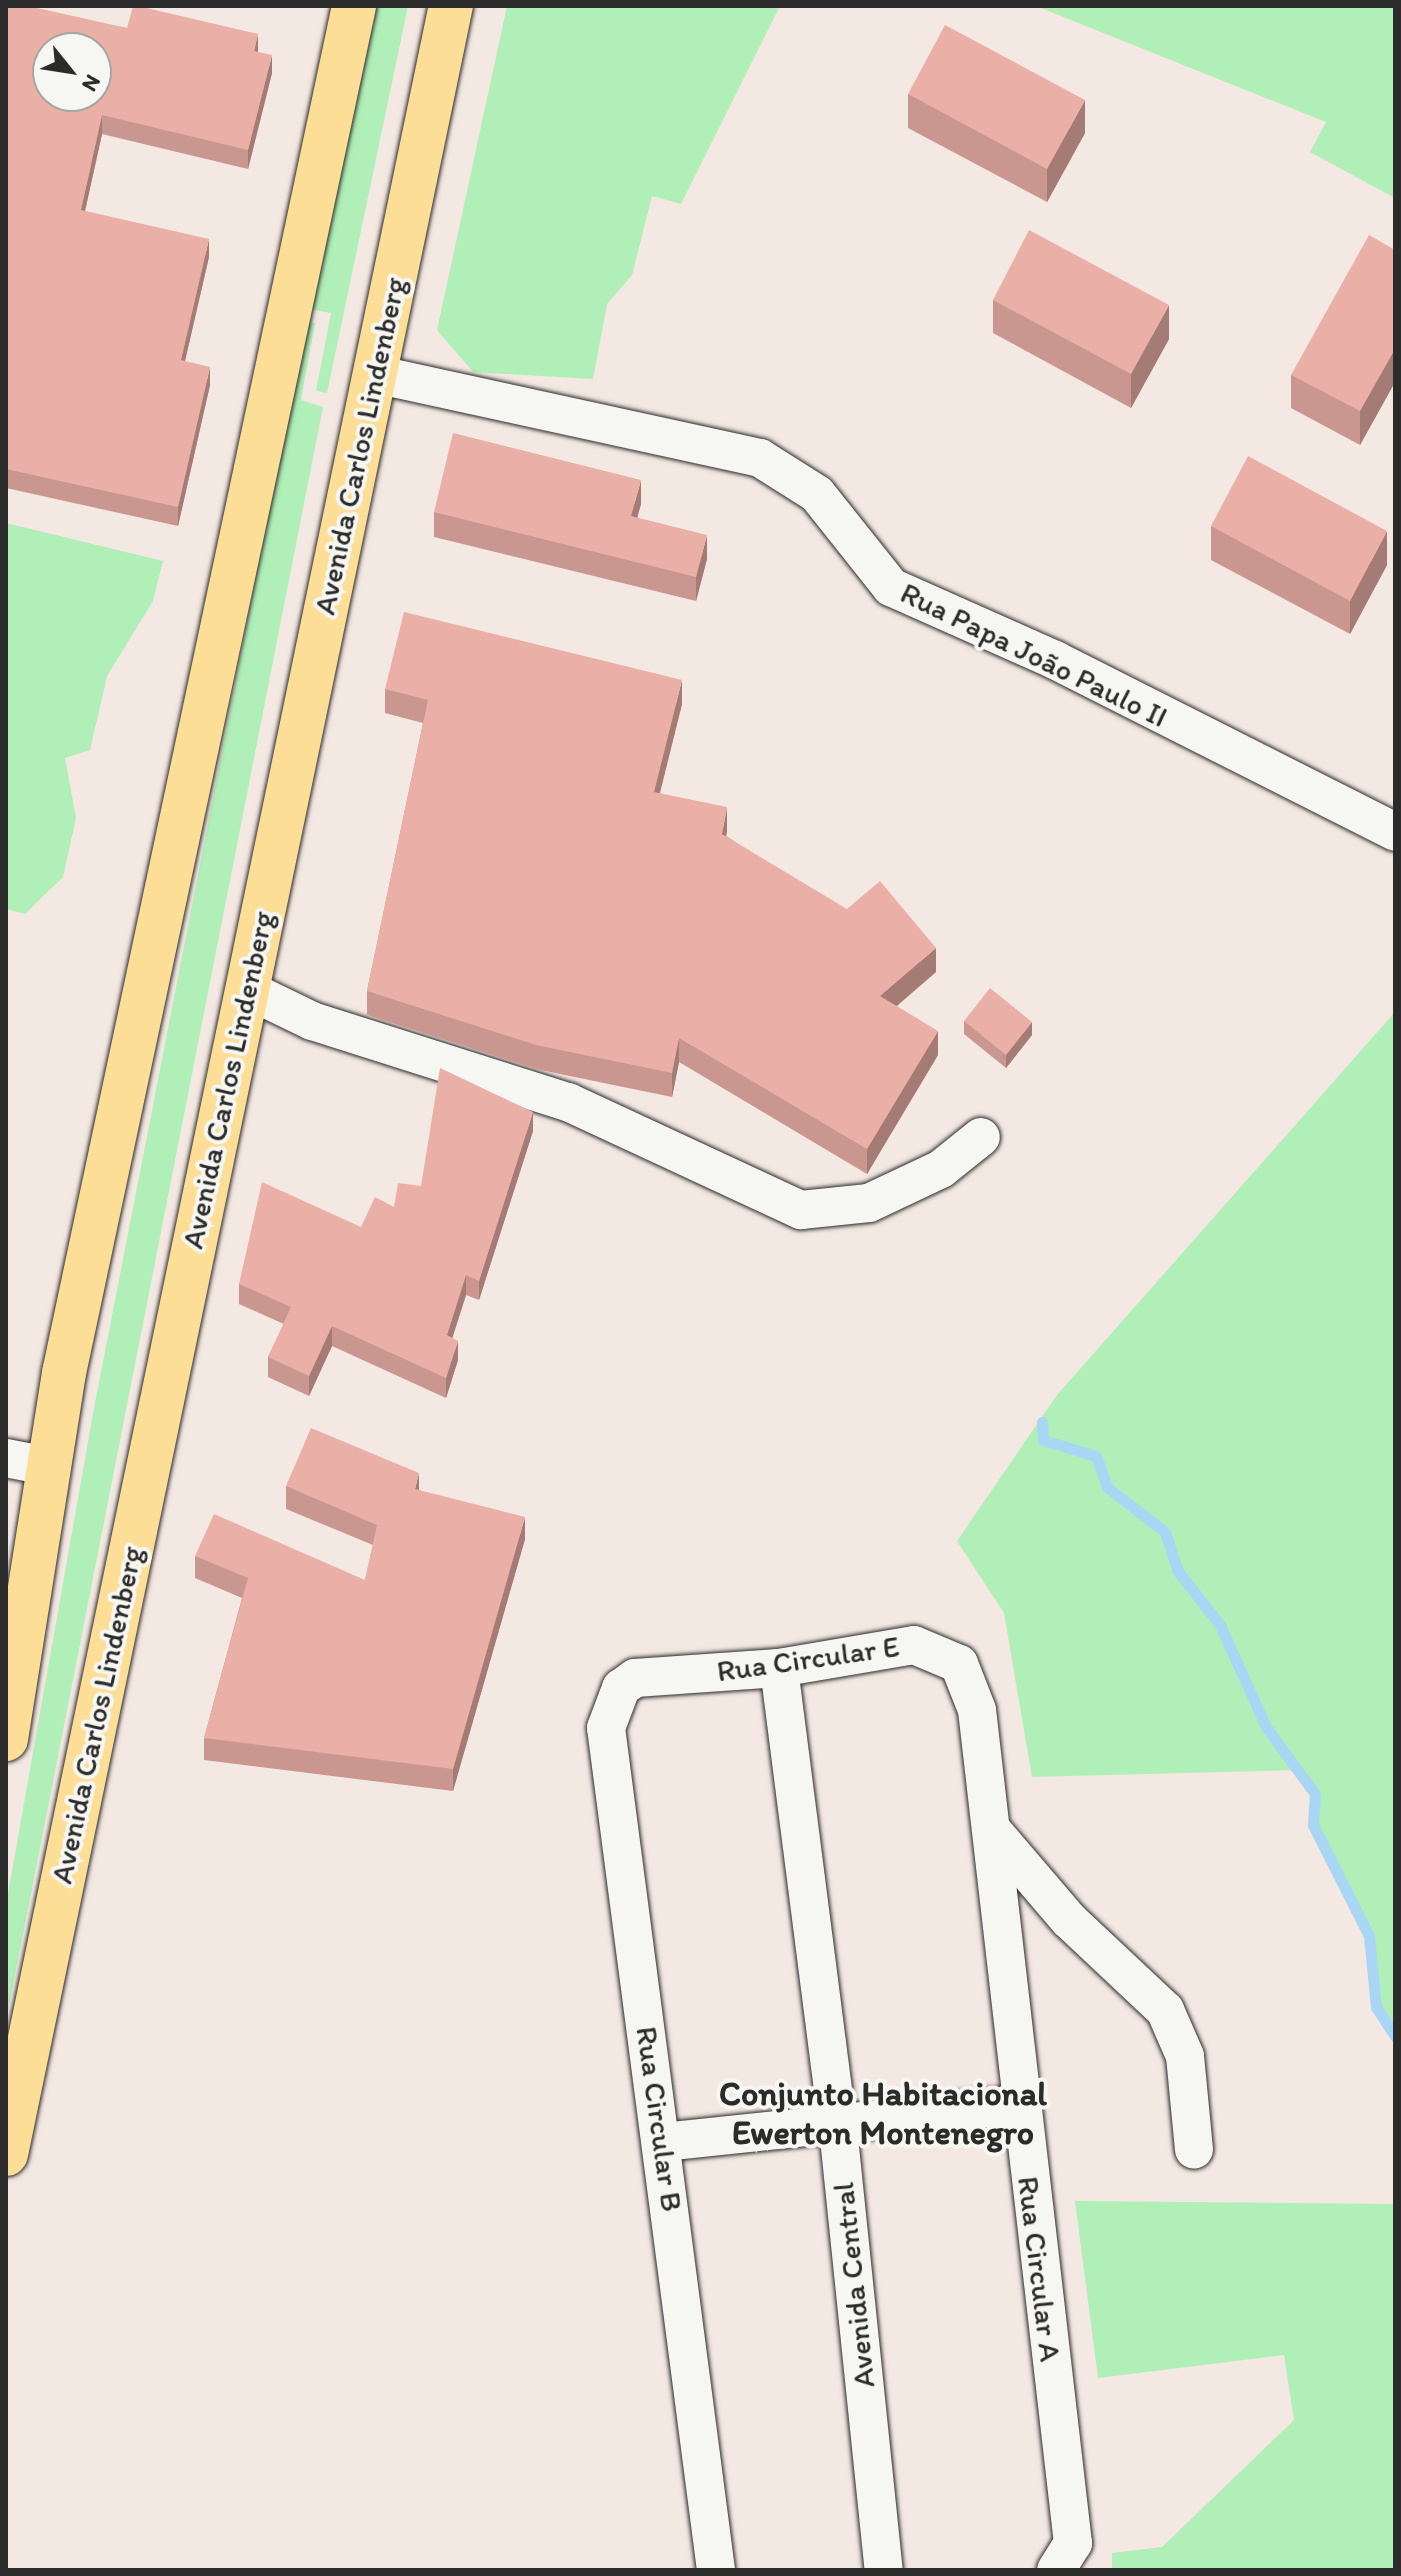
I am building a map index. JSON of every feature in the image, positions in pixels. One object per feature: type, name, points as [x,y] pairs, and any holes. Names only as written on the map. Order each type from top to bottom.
[{"type":"main road","points":[[6,1739],[27,1462],[354,6]]},
{"type":"main road","name":"Avenida Carlos Lindenberg","points":[[6,2154],[451,6]]},
{"type":"street","name":"Rua Papa João Paulo II","points":[[375,374],[760,458],[817,494],[891,587],[1055,660],[1395,832]]},
{"type":"street","points":[[246,989],[312,1021],[568,1102],[801,1210],[869,1203],[941,1169],[981,1137]]},
{"type":"street","name":"Rua Circular E","points":[[635,1678],[779,1668],[914,1645],[959,1664],[967,1679]]},
{"type":"street","name":"Avenida Central","points":[[779,1668],[838,2128],[884,2570]]},
{"type":"street","name":"Rua Circular B","points":[[635,1678],[621,1688],[606,1728],[663,2142],[716,2570]]},
{"type":"street","name":"Rua Circular A","points":[[967,1679],[992,1830],[1018,2105],[1073,2543],[1056,2570]]},
{"type":"street","points":[[992,1830],[1069,1920],[1165,2010],[1185,2056],[1194,2150]]},
{"type":"street","points":[[663,2142],[838,2128],[1018,2105]]},
{"type":"green space","points":[[374,6],[408,6],[327,393],[316,391],[331,313],[308,309]]},
{"type":"green space","points":[[507,6],[780,6],[681,204],[652,196],[632,275],[607,304],[593,379],[473,372],[437,330]]},
{"type":"green space","points":[[1036,6],[1395,6],[1395,198],[1310,152],[1326,122]]},
{"type":"green space","points":[[306,321],[315,323],[301,400],[323,407],[6,2021],[6,1905],[94,1408]]},
{"type":"green space","points":[[6,523],[163,561],[153,601],[107,676],[90,750],[65,758],[76,818],[63,877],[25,914],[6,909]]},
{"type":"green space","points":[[1395,1012],[1395,2036],[1376,2007],[1369,1936],[1313,1825],[1315,1794],[1302,1770],[1032,1777],[1004,1613],[957,1541],[1057,1395]]},
{"type":"green space","points":[[1075,2201],[1395,2204],[1395,2570],[1112,2570],[1112,2553],[1162,2547],[1294,2420],[1284,2355],[1098,2378]]},
{"type":"building","points":[[6,6],[28,6],[127,28],[133,6],[138,6],[258,34],[254,51],[272,55],[248,150],[102,115],[81,210],[209,239],[181,360],[210,367],[178,507],[6,469]]},
{"type":"building","points":[[945,25],[1085,100],[1047,169],[908,94]]},
{"type":"building","points":[[1029,230],[1169,305],[1131,374],[993,300]]},
{"type":"building","points":[[1369,235],[1395,250],[1395,349],[1360,411],[1291,375]]},
{"type":"building","points":[[453,433],[641,480],[631,516],[707,535],[696,577],[434,512]]},
{"type":"building","points":[[1248,456],[1387,531],[1350,601],[1211,526]]},
{"type":"building","points":[[404,612],[682,680],[654,792],[727,807],[722,834],[847,909],[880,881],[936,948],[880,996],[938,1031],[867,1149],[679,1038],[672,1073],[536,1045],[367,991],[428,700],[385,689]]},
{"type":"building","points":[[990,988],[1032,1022],[1006,1055],[964,1021]]},
{"type":"building","points":[[440,1068],[533,1112],[479,1281],[466,1275],[447,1335],[458,1341],[446,1378],[332,1326],[309,1376],[268,1357],[291,1307],[239,1284],[262,1182],[361,1227],[375,1197],[394,1207],[398,1183],[421,1186]]},
{"type":"building","points":[[311,1428],[419,1473],[415,1489],[525,1517],[453,1769],[204,1738],[248,1578],[195,1556],[214,1514],[365,1580],[377,1525],[286,1486]]},
{"type":"waterway","points":[[1042,1422],[1043,1440],[1096,1456],[1107,1487],[1165,1532],[1177,1570],[1220,1625],[1266,1727],[1315,1794],[1313,1825],[1369,1936],[1376,2007],[1395,2036]]},
{"type":"district","name":"Conjunto Habitacional Ewerton Montenegro","points":[[883,2112]]}]
